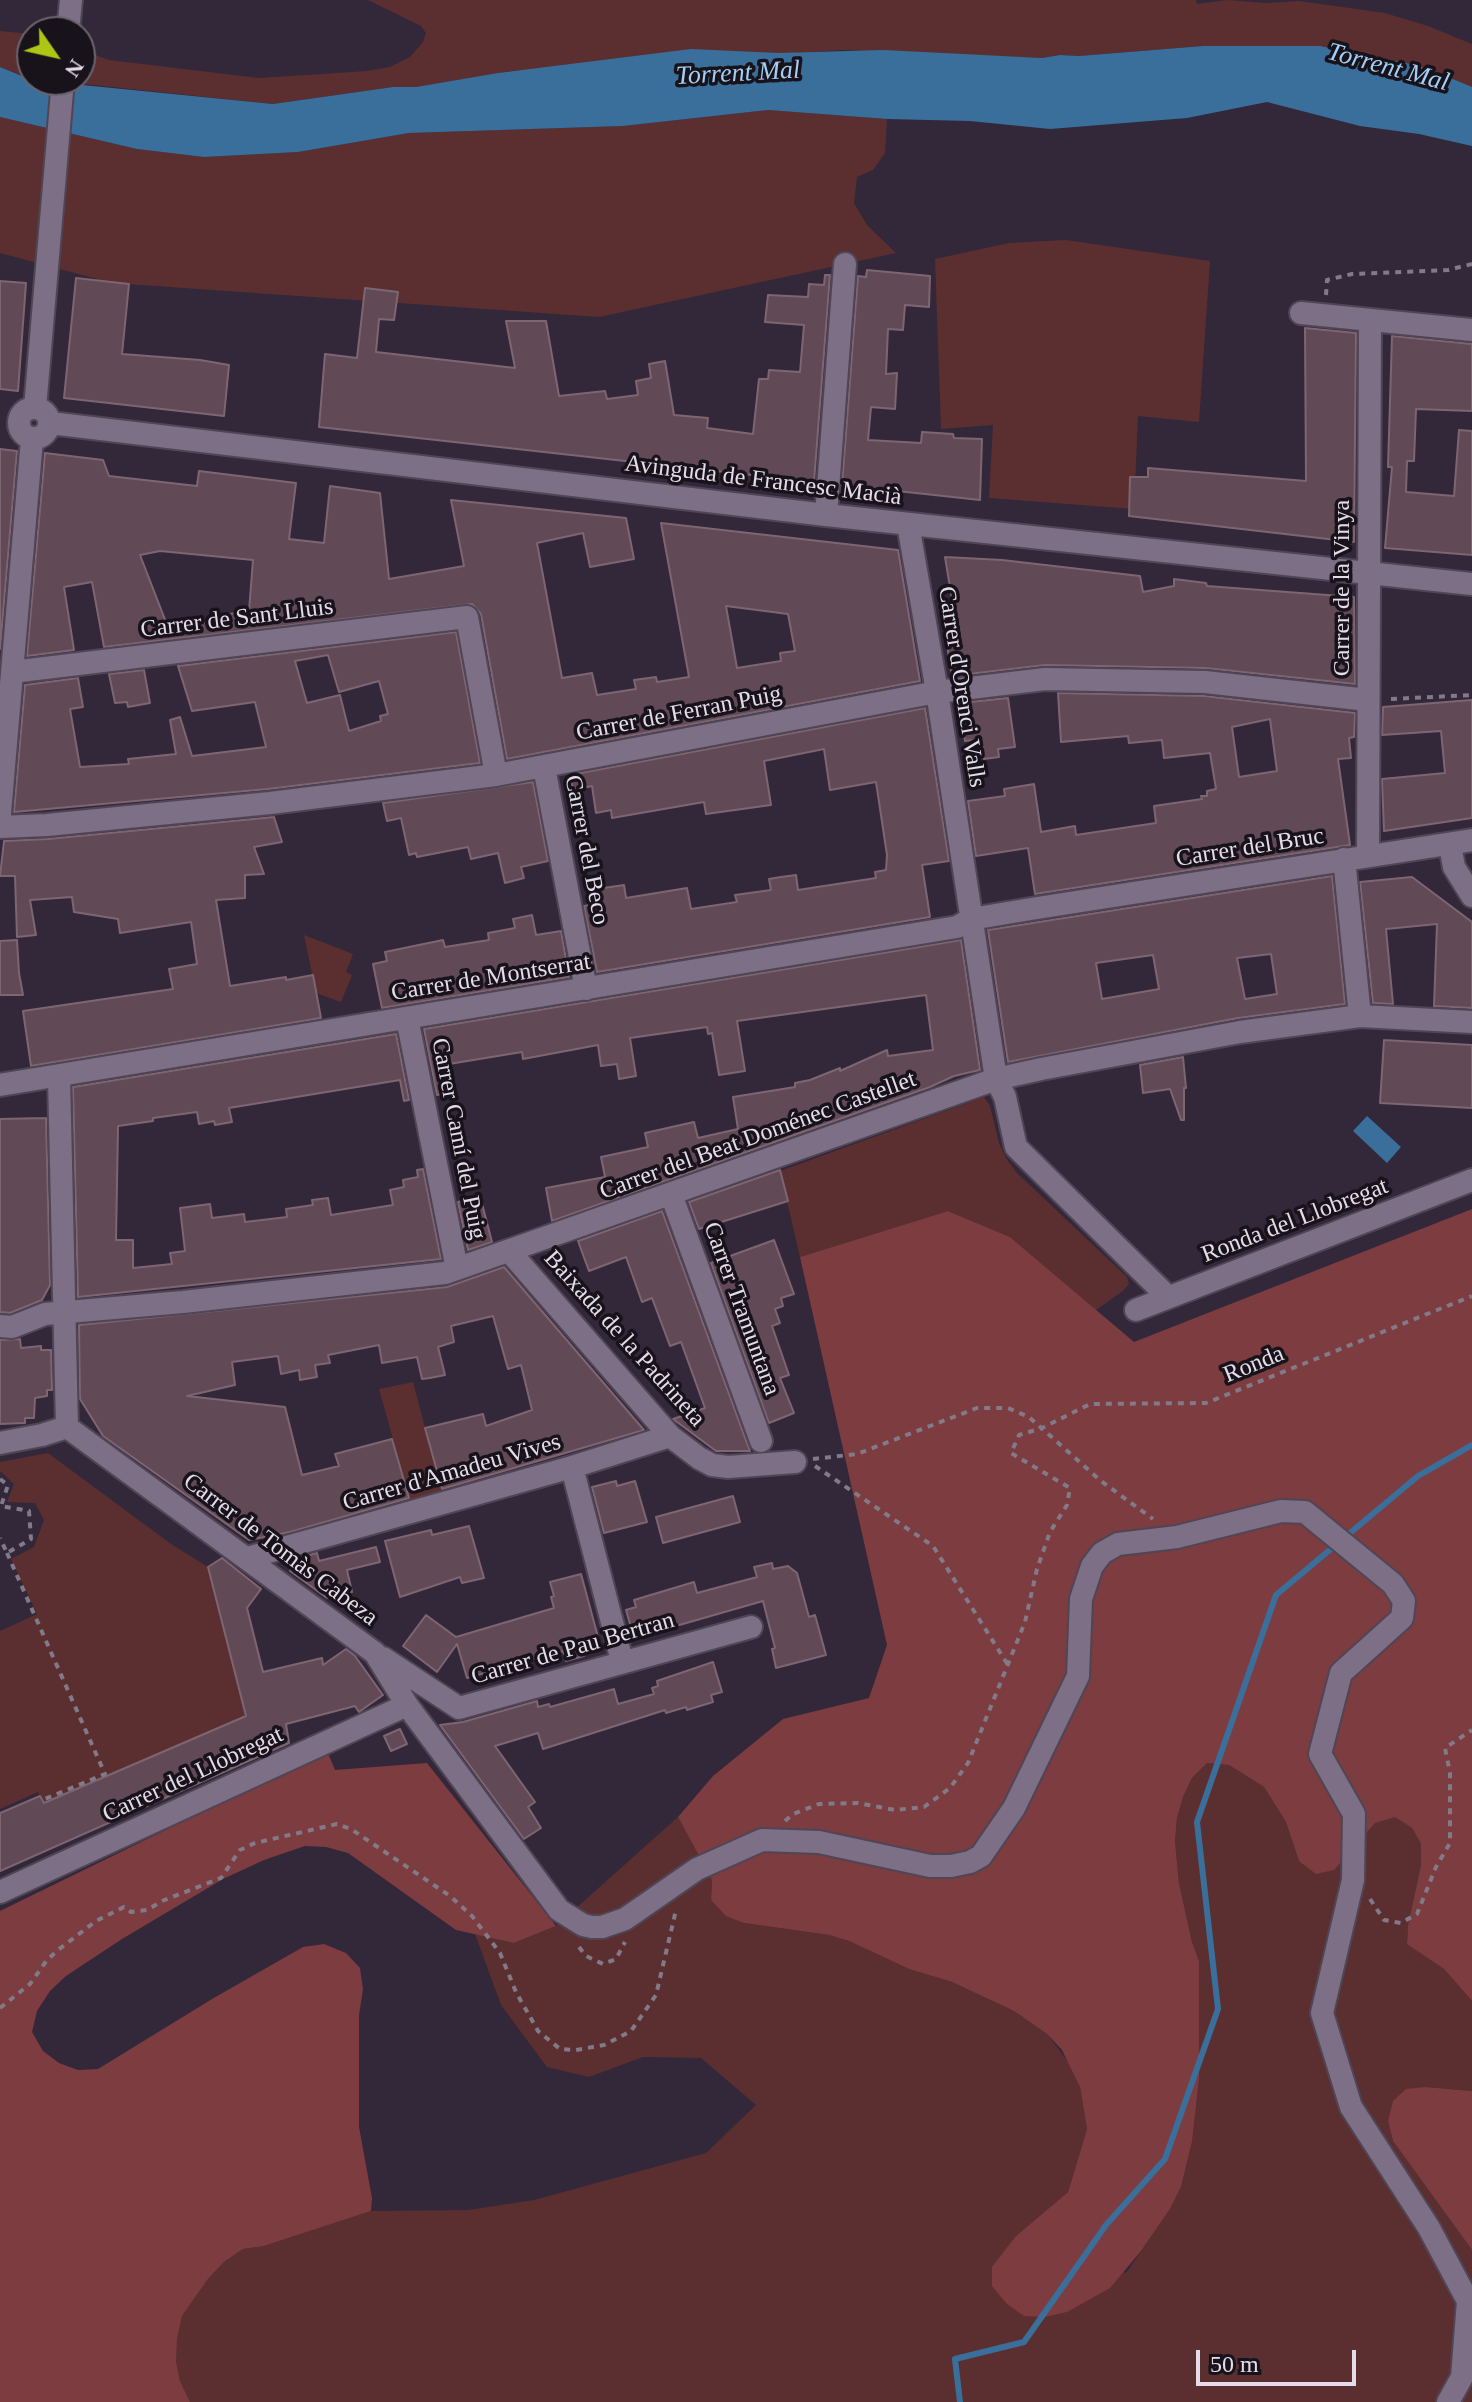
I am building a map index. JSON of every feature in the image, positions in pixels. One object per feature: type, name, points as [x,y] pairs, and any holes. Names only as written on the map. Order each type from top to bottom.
[{"type":"street","points":[[0,813],[27,422],[45,276],[62,96]]},
{"type":"street","points":[[826,515],[845,264]]},
{"type":"street","points":[[1301,313],[1472,330]]},
{"type":"street","name":"Carrer de la Vinya","points":[[1368,855],[1370,321]]},
{"type":"street","name":"Avinguda de Francesc Macià","points":[[27,422],[826,515],[1472,584]]},
{"type":"street","name":"Carrer d'Orenci Valls","points":[[908,524],[996,1079],[1005,1097],[1016,1147],[1168,1297]]},
{"type":"street","name":"Carrer de Sant Lluis","points":[[12,672],[467,617],[496,775]]},
{"type":"street","name":"Carrer de Ferran Puig","points":[[0,827],[270,803],[496,775],[937,692],[1045,679],[1205,682],[1368,700]]},
{"type":"street","name":"Carrer del Beco","points":[[544,767],[586,989]]},
{"type":"street","points":[[1461,842],[1454,867],[1472,896]]},
{"type":"street","name":"Carrer del Bruc","points":[[971,919],[1461,842]]},
{"type":"street","points":[[1344,859],[1360,1016]]},
{"type":"street","name":"Carrer de Montserrat","points":[[0,1085],[957,927],[971,919]]},
{"type":"street","name":"Carrer del Beat Doménec Castellet","points":[[0,1326],[12,1327],[40,1314],[183,1302],[445,1273],[996,1079],[1240,1032],[1360,1016],[1472,1022]]},
{"type":"street","name":"Carrer Camí del Puig","points":[[407,1018],[457,1269]]},
{"type":"street","points":[[0,1443],[67,1427],[59,1076]]},
{"type":"street","name":"Ronda del Llobregat","points":[[1136,1310],[1472,1180]]},
{"type":"street","name":"Carrer Tramuntana","points":[[671,1194],[761,1441]]},
{"type":"street","name":"Baixada de la Padrineta","points":[[510,1252],[670,1436],[712,1465],[742,1467],[800,1461]]},
{"type":"street","name":"Carrer de Tomàs Cabeza","points":[[67,1427],[375,1653],[407,1705],[559,1910],[583,1925],[614,1925],[697,1869],[762,1840]]},
{"type":"street","name":"Carrer d'Amadeu Vives","points":[[247,1558],[572,1467],[670,1436]]},
{"type":"street","points":[[572,1467],[622,1661]]},
{"type":"street","points":[[762,1840],[819,1842],[930,1866],[970,1862],[981,1856],[1014,1808],[1078,1676],[1081,1599],[1092,1566],[1102,1553],[1118,1544],[1177,1537],[1294,1510],[1305,1512],[1331,1531],[1393,1584],[1404,1601],[1402,1618],[1341,1673],[1320,1754],[1354,1814],[1353,1873],[1322,2013],[1351,2107],[1429,2228],[1468,2301],[1462,2377],[1448,2402]]},
{"type":"street","name":"Carrer de Pau Bertran","points":[[375,1653],[459,1708],[751,1627]]},
{"type":"street","name":"Carrer del Llobregat","points":[[0,1892],[407,1705]]},
{"type":"path","points":[[1324,316],[1327,280],[1363,273],[1448,270],[1472,264]]},
{"type":"path","points":[[1368,700],[1472,695]]},
{"type":"path","name":"Ronda","points":[[1008,1665],[1025,1622],[1037,1569],[1050,1532],[1067,1505],[1070,1488],[1011,1453],[1019,1435],[1042,1428],[1090,1404],[1206,1403],[1472,1296]]},
{"type":"path","points":[[800,1461],[857,1454],[977,1408],[1015,1410],[1029,1417],[1101,1481],[1177,1537]]},
{"type":"path","points":[[762,1840],[793,1814],[819,1804],[858,1803],[895,1810],[924,1807],[937,1798],[950,1788],[968,1763],[1008,1665],[933,1546],[800,1461]]},
{"type":"path","points":[[0,1479],[8,1485],[0,1506],[29,1511],[31,1539],[7,1553]]},
{"type":"path","points":[[0,1540],[105,1774],[45,1799],[46,1802]]},
{"type":"path","points":[[1353,1873],[1384,1920],[1401,1923],[1417,1914],[1436,1867],[1450,1843],[1450,1773],[1445,1748],[1472,1730]]},
{"type":"path","points":[[0,2008],[30,1984],[58,1950],[96,1921],[124,1907],[131,1912],[147,1910],[221,1878],[240,1850],[255,1843],[337,1824],[351,1829],[450,1896],[472,1916],[500,1953],[516,1992],[538,2031],[560,2049],[576,2050],[604,2045],[631,2031],[656,1995],[677,1909]]},
{"type":"shaded area","points":[[368,0],[1196,0],[1197,4],[1227,0],[1266,3],[1299,1],[1385,13],[1472,44],[1472,87],[1416,65],[1320,46],[1203,46],[1042,58],[842,50],[511,71],[416,87],[393,87],[273,104],[96,85],[96,56],[109,60],[259,78],[390,67],[410,57],[423,42],[426,33],[421,26]]},
{"type":"shaded area","points":[[0,31],[16,32],[16,73],[0,67]]},
{"type":"shaded area","points":[[768,110],[887,119],[885,153],[873,170],[857,177],[854,203],[867,225],[896,253],[599,317],[112,283],[0,253],[0,117],[137,149],[204,157],[298,152],[409,133],[623,126]]},
{"type":"shaded area","points":[[1066,240],[1210,261],[1199,422],[1138,416],[1134,509],[989,498],[993,425],[941,429],[935,259],[1009,243]]},
{"type":"shaded area","points":[[304,935],[353,954],[346,972],[352,975],[341,1002],[316,993]]},
{"type":"shaded area","points":[[984,1097],[990,1106],[999,1143],[1016,1172],[1127,1277],[1129,1284],[1123,1291],[1096,1310],[1010,1237],[948,1211],[800,1257],[780,1171]]},
{"type":"shaded area","points":[[1472,1209],[1472,2001],[1444,1969],[1407,1944],[1421,1865],[1421,1844],[1412,1828],[1395,1817],[1375,1823],[1334,1870],[1316,1874],[1299,1861],[1286,1822],[1264,1787],[1229,1765],[1207,1763],[1192,1778],[1183,1797],[1175,1841],[1179,1883],[1199,1961],[1199,2080],[1192,2142],[1181,2187],[1141,2251],[1110,2288],[1067,2312],[1044,2317],[1024,2316],[1007,2304],[992,2286],[992,2267],[1016,2236],[1068,2192],[1087,2129],[1080,2087],[1062,2050],[1047,2034],[1014,2011],[952,1982],[909,1969],[829,1935],[744,1923],[726,1916],[711,1900],[712,1880],[678,1817],[713,1776],[783,1719],[869,1698],[887,1645],[800,1257],[948,1211],[1010,1237],[1134,1342]]},
{"type":"shaded area","points":[[413,1382],[442,1492],[410,1500],[379,1389]]},
{"type":"shaded area","points":[[48,1453],[171,1544],[208,1567],[246,1716],[46,1802],[43,1803],[38,1792],[0,1809],[0,1631],[37,1614],[11,1559],[34,1547],[44,1520],[35,1503],[7,1502],[14,1484],[0,1471],[0,1462]]},
{"type":"shaded area","points":[[327,1751],[335,1770],[427,1763],[556,1926],[514,1943],[456,1930],[348,1853],[305,1846],[223,1879],[66,1976],[50,1991],[37,2011],[32,2032],[43,2051],[59,2063],[78,2070],[98,2069],[303,1947],[324,1944],[346,1953],[360,1968],[363,1989],[359,2015],[359,2127],[372,2198],[371,2211],[264,2246],[243,2249],[224,2262],[182,2316],[176,2361],[180,2381],[190,2402],[0,2402],[0,1911]]},
{"type":"shaded area","points":[[1207,1763],[1229,1765],[1264,1787],[1286,1822],[1299,1861],[1361,1837],[1375,1823],[1395,1816],[1412,1828],[1421,1844],[1421,1865],[1407,1943],[1444,1969],[1472,2001],[1472,2091],[1426,2087],[1388,2121],[1393,2141],[1472,2250],[1472,2402],[190,2402],[180,2381],[176,2361],[176,2338],[182,2316],[208,2279],[224,2262],[243,2249],[264,2246],[371,2211],[468,2210],[534,2200],[706,2153],[756,2105],[701,2058],[643,2057],[589,2077],[547,2067],[501,2005],[475,1934],[514,1943],[556,1926],[678,1817],[712,1880],[711,1900],[744,1923],[829,1935],[849,1941],[909,1969],[952,1982],[1014,2011],[1047,2034],[1073,2068],[1080,2087],[1087,2129],[1068,2192],[1016,2236],[1126,2273],[1170,2209],[1181,2187],[1192,2142],[1199,2081],[1199,1961],[1179,1883],[1175,1841],[1183,1797],[1192,1778]]},
{"type":"shaded area","points":[[1426,2087],[1472,2091],[1472,2250],[1393,2141],[1388,2121],[1393,2101],[1406,2089]]},
{"type":"water","name":"Torrent Mal","points":[[1203,46],[1320,46],[1416,65],[1472,87],[1472,146],[1419,134],[1360,126],[1267,102],[1187,118],[1050,129],[970,121],[887,119],[768,110],[623,126],[409,133],[298,152],[204,157],[137,149],[0,117],[0,67],[16,74],[16,96],[96,96],[96,86],[273,104],[691,49],[778,53],[883,50],[1042,58]]},
{"type":"water","points":[[1367,1116],[1401,1147],[1387,1163],[1353,1131]]},
{"type":"building","points":[[867,270],[930,276],[929,307],[905,305],[903,330],[888,329],[886,374],[897,373],[895,409],[871,407],[868,440],[921,443],[922,432],[982,439],[980,500],[842,485],[858,276],[866,277]]},
{"type":"building","points":[[825,275],[830,275],[814,482],[319,427],[325,354],[357,358],[365,288],[398,292],[394,320],[379,319],[376,352],[515,368],[506,321],[546,321],[559,396],[605,391],[607,399],[638,395],[636,381],[651,378],[649,364],[665,361],[674,415],[708,418],[707,428],[753,434],[759,379],[768,379],[769,370],[800,372],[804,325],[765,322],[768,295],[808,297],[809,284],[824,285]]},
{"type":"building","points":[[76,278],[129,284],[122,354],[229,365],[224,416],[64,398]]},
{"type":"building","points":[[0,281],[26,283],[18,391],[0,389]]},
{"type":"building","points":[[1305,328],[1356,333],[1354,542],[1129,516],[1130,477],[1148,477],[1148,468],[1306,481]]},
{"type":"building","points":[[1392,336],[1472,344],[1472,411],[1416,409],[1414,461],[1407,461],[1406,492],[1454,496],[1459,430],[1472,431],[1472,555],[1385,548],[1392,467],[1388,467]]},
{"type":"building","points":[[0,449],[17,451],[0,649]]},
{"type":"building","points":[[45,453],[103,460],[109,476],[197,486],[199,471],[296,483],[289,539],[324,543],[330,486],[380,493],[389,579],[464,566],[451,500],[626,518],[634,559],[590,567],[583,533],[537,543],[562,678],[592,673],[597,695],[636,689],[634,680],[656,677],[657,682],[689,677],[661,523],[898,550],[920,681],[507,759],[481,614],[472,604],[104,647],[92,582],[64,587],[74,650],[27,656]],"holes":[[[160,551],[253,560],[249,611],[209,617],[209,621],[171,635],[140,555]],[[726,606],[788,614],[795,651],[780,653],[781,661],[737,668]]]},
{"type":"building","points":[[945,557],[1002,560],[1140,576],[1143,592],[1174,586],[1174,579],[1206,583],[1207,586],[1354,597],[1355,684],[1205,668],[1045,665],[952,676],[945,632],[957,630]]},
{"type":"building","points":[[456,632],[480,763],[268,789],[14,812],[25,685],[78,678],[83,707],[70,709],[80,767],[129,764],[128,759],[176,754],[170,720],[180,717],[192,756],[266,747],[255,702],[192,711],[178,666]],"holes":[[[328,655],[339,692],[379,681],[388,714],[380,716],[381,721],[349,731],[340,695],[307,703],[295,661]]]},
{"type":"building","points":[[144,670],[150,703],[128,707],[127,702],[115,703],[109,674]]},
{"type":"building","points":[[1058,693],[1204,696],[1355,713],[1354,737],[1349,738],[1351,758],[1338,759],[1350,845],[1035,894],[1028,848],[976,856],[968,801],[1005,796],[1004,789],[1034,784],[1041,832],[1075,826],[1076,835],[1156,823],[1154,806],[1202,799],[1201,796],[1207,796],[1207,791],[1216,789],[1210,753],[1164,758],[1162,740],[1129,743],[1128,736],[1061,742]],"holes":[[[1270,719],[1277,771],[1239,777],[1232,727]]]},
{"type":"building","points":[[1008,698],[1015,747],[998,749],[999,757],[984,759],[981,739],[965,741],[960,703]]},
{"type":"building","points":[[1472,700],[1472,818],[1384,831],[1382,779],[1445,773],[1441,731],[1382,735],[1383,707]]},
{"type":"building","points":[[925,708],[949,861],[922,865],[930,917],[597,972],[584,906],[600,903],[597,889],[624,885],[626,898],[687,888],[691,909],[737,902],[735,895],[771,890],[769,879],[796,875],[798,890],[876,878],[875,872],[886,870],[887,855],[876,782],[830,790],[824,749],[764,761],[771,805],[706,814],[704,802],[612,818],[611,810],[596,813],[592,786],[573,790],[570,775]]},
{"type":"building","points":[[533,782],[548,861],[521,867],[524,878],[505,883],[498,853],[471,859],[468,847],[417,857],[416,853],[409,855],[401,818],[387,821],[383,803]]},
{"type":"building","points":[[274,817],[282,842],[254,847],[264,874],[245,875],[245,898],[216,900],[230,986],[313,975],[321,1018],[31,1066],[23,1011],[173,989],[169,969],[197,964],[191,922],[120,933],[118,919],[74,912],[72,897],[30,900],[36,935],[17,937],[15,876],[0,876],[4,841]]},
{"type":"building","points":[[1332,876],[1345,1004],[1238,1018],[1008,1062],[988,930]],"holes":[[[1271,954],[1277,994],[1245,999],[1237,958]],[[1153,955],[1159,989],[1102,999],[1096,963]]]},
{"type":"building","points":[[1412,877],[1472,922],[1472,1008],[1434,1006],[1437,924],[1386,929],[1393,1004],[1373,1003],[1360,882]]},
{"type":"building","points":[[532,915],[536,935],[561,931],[569,977],[382,1008],[373,964],[387,961],[385,952],[443,940],[445,947],[489,940],[488,933],[515,928],[513,919]]},
{"type":"building","points":[[17,940],[23,995],[0,995],[0,941]]},
{"type":"building","points":[[961,940],[980,1070],[954,1076],[552,1221],[546,1188],[605,1177],[601,1157],[648,1147],[645,1133],[694,1122],[698,1138],[738,1129],[733,1097],[795,1087],[795,1083],[840,1068],[840,1071],[887,1050],[888,1056],[933,1050],[926,995],[737,1021],[745,1071],[719,1075],[712,1033],[708,1034],[707,1027],[630,1038],[636,1076],[619,1079],[617,1064],[601,1066],[598,1045],[523,1059],[522,1052],[449,1064],[451,1076],[438,1078],[442,1094],[437,1095],[424,1029]]},
{"type":"building","points":[[396,1034],[409,1100],[404,1101],[400,1080],[229,1108],[232,1122],[215,1125],[214,1121],[199,1124],[197,1112],[118,1126],[116,1240],[133,1240],[133,1268],[172,1264],[170,1253],[185,1251],[180,1208],[210,1204],[212,1218],[244,1214],[245,1222],[287,1217],[286,1209],[313,1205],[312,1200],[328,1198],[331,1215],[393,1205],[390,1190],[404,1187],[403,1180],[418,1177],[417,1170],[423,1169],[441,1259],[78,1297],[73,1087]]},
{"type":"building","points":[[1384,1040],[1472,1045],[1472,1108],[1380,1103]]},
{"type":"building","points":[[1183,1057],[1186,1088],[1184,1120],[1181,1120],[1170,1089],[1143,1093],[1140,1065]]},
{"type":"building","points":[[46,1118],[50,1285],[42,1300],[10,1313],[0,1312],[0,1119]]},
{"type":"building","points":[[780,1170],[788,1201],[699,1229],[689,1202]]},
{"type":"building","points":[[480,1196],[492,1242],[468,1250],[458,1202]]},
{"type":"building","points":[[662,1211],[750,1451],[716,1451],[673,1419],[705,1408],[681,1342],[670,1346],[652,1298],[642,1302],[626,1257],[589,1271],[578,1241]]},
{"type":"building","points":[[774,1240],[794,1294],[781,1298],[783,1306],[775,1309],[780,1323],[772,1326],[789,1375],[780,1378],[794,1413],[769,1423],[711,1263]]},
{"type":"building","points":[[504,1267],[644,1430],[442,1489],[425,1428],[483,1414],[486,1426],[532,1410],[521,1365],[508,1369],[493,1316],[451,1326],[454,1342],[438,1347],[445,1375],[430,1378],[422,1379],[417,1357],[382,1363],[379,1345],[328,1355],[330,1363],[315,1365],[317,1377],[300,1380],[299,1370],[281,1374],[278,1356],[232,1362],[235,1385],[187,1396],[285,1407],[302,1475],[339,1466],[335,1454],[392,1439],[409,1498],[290,1532],[249,1540],[103,1436],[80,1399],[79,1325],[447,1287]]},
{"type":"building","points":[[20,1339],[21,1348],[41,1346],[41,1350],[51,1350],[52,1390],[47,1390],[47,1396],[35,1398],[34,1418],[25,1418],[25,1423],[0,1424],[0,1340]]},
{"type":"building","points":[[616,1481],[617,1486],[635,1481],[647,1522],[604,1533],[592,1487]]},
{"type":"building","points":[[733,1496],[740,1522],[663,1543],[656,1517]]},
{"type":"building","points":[[469,1526],[484,1578],[462,1583],[460,1577],[400,1597],[385,1541],[431,1530],[432,1535]]},
{"type":"building","points":[[376,1547],[380,1562],[347,1570],[352,1592],[327,1598],[290,1571],[292,1560],[317,1553],[319,1561]]},
{"type":"building","points":[[222,1558],[261,1589],[247,1608],[263,1672],[322,1658],[323,1665],[346,1649],[355,1656],[383,1695],[359,1712],[355,1706],[286,1724],[289,1743],[0,1871],[0,1813],[40,1796],[44,1803],[246,1716],[208,1567]]},
{"type":"building","points":[[772,1563],[773,1569],[788,1566],[797,1573],[809,1617],[815,1615],[826,1655],[776,1668],[772,1649],[775,1648],[763,1601],[634,1638],[626,1610],[636,1607],[634,1600],[694,1582],[697,1593],[757,1577],[754,1567]]},
{"type":"building","points":[[581,1574],[601,1648],[583,1653],[584,1656],[566,1661],[563,1651],[467,1678],[457,1644],[437,1672],[403,1646],[426,1615],[456,1637],[554,1608],[550,1582]]},
{"type":"building","points":[[713,1662],[722,1692],[711,1695],[713,1702],[687,1710],[686,1707],[666,1713],[665,1710],[543,1749],[538,1733],[495,1746],[535,1802],[528,1807],[541,1828],[524,1839],[440,1725],[463,1722],[537,1701],[538,1707],[549,1704],[550,1707],[614,1689],[618,1704],[654,1694],[652,1688],[658,1686],[657,1681]]},
{"type":"building","points":[[400,1729],[407,1744],[391,1751],[384,1736]]},
{"type":"waterway","points":[[960,2402],[955,2359],[1024,2342],[1106,2225],[1165,2159],[1218,2009],[1197,1822],[1276,1595],[1418,1476],[1472,1445]]}]
